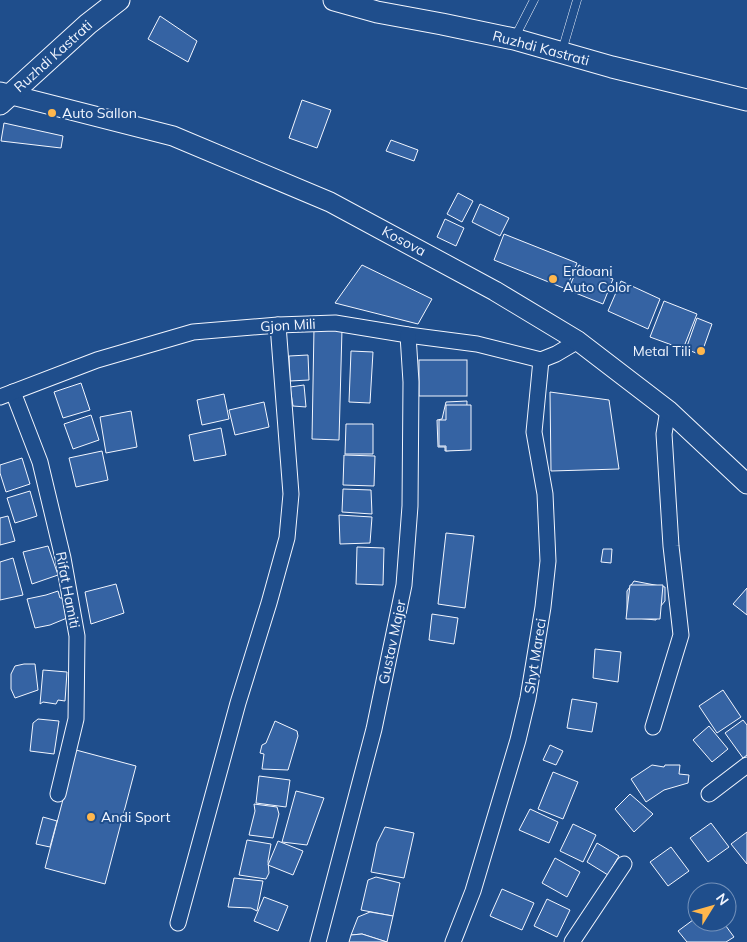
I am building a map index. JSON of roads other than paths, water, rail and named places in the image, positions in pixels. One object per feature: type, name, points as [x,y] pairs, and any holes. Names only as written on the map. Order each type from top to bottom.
[{"type":"main road","name":"Ruzhdi Kastrati","points":[[4,97],[88,24],[119,0]]},
{"type":"main road","name":"Ruzhdi Kastrati","points":[[334,0],[377,12],[514,39],[612,68],[747,100]]},
{"type":"street","name":"Kosova","points":[[4,97],[173,136],[330,202],[495,290],[578,341],[668,410],[747,484]]},
{"type":"street","name":"Gjon Mili","points":[[6,394],[97,360],[193,332],[278,325],[335,323],[477,344],[541,360]]},
{"type":"street","points":[[178,923],[238,703],[287,538],[292,494],[278,325]]},
{"type":"street","name":"Gustav Majer","points":[[318,942],[374,730],[404,585],[410,506],[411,382],[408,335]]},
{"type":"street","points":[[541,360],[556,354],[578,341]]},
{"type":"street","name":"Shyt Mareci","points":[[453,942],[473,890],[518,740],[528,698],[543,607],[548,561],[545,494],[534,432],[541,360]]},
{"type":"street","name":"Rifat Hamiti","points":[[6,394],[40,462],[63,558],[77,636],[76,719],[58,794]]},
{"type":"street","points":[[653,727],[681,635],[671,546],[664,434],[668,410]]},
{"type":"street","points":[[709,794],[747,764]]},
{"type":"street","points":[[572,942],[624,864]]},
{"type":"lane","points":[[514,39],[534,0]]},
{"type":"lane","points":[[561,53],[578,0]]},
{"type":"place","name":"Auto Sallon","points":[[52,113]]},
{"type":"place","name":"Erdoani Auto Color","points":[[553,279]]},
{"type":"place","name":"Metal Tili","points":[[701,351]]},
{"type":"place","name":"Andi Sport","points":[[91,817]]}]
